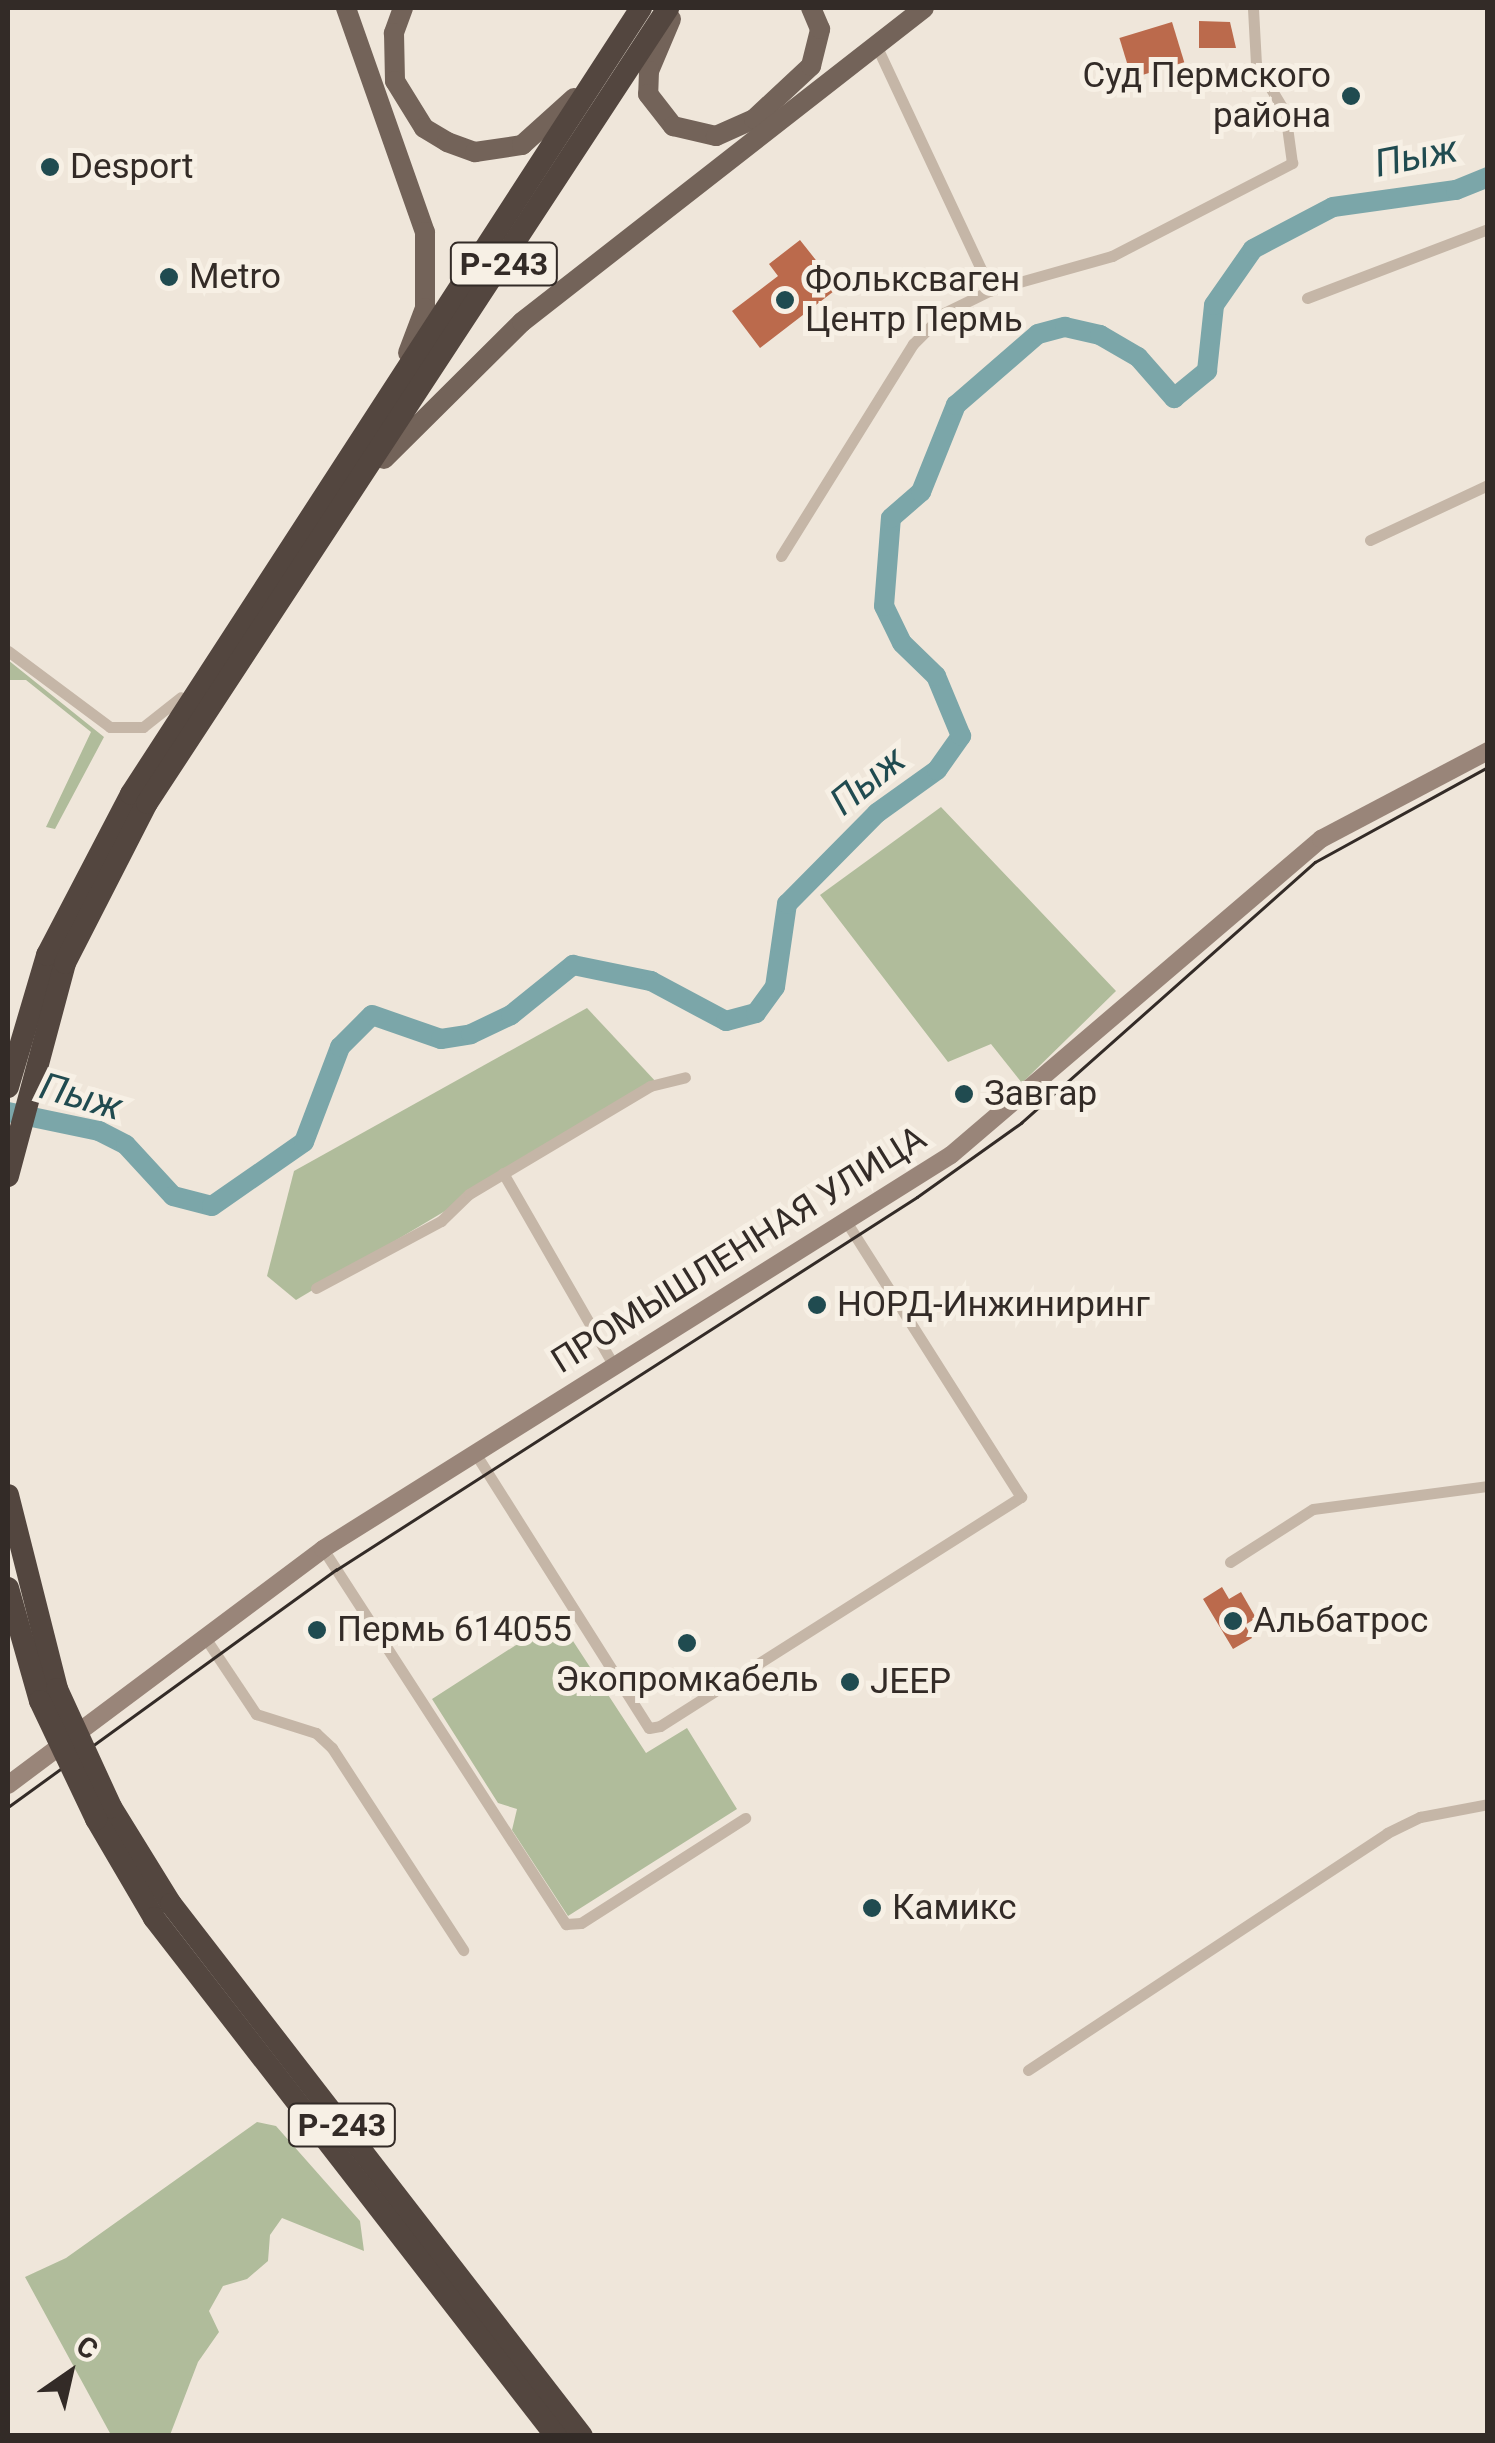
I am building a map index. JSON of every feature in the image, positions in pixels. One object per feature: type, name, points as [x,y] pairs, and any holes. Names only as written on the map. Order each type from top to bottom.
[{"type":"highway","name":"Р-243","points":[[8,1176],[16,1076],[47,955],[80,884],[231,635],[357,448],[641,8]]},
{"type":"highway","name":"Р-243","points":[[16,1076],[104,879],[193,730],[337,520],[668,8]]},
{"type":"highway","name":"Р-243","points":[[8,1495],[49,1695]]},
{"type":"highway","name":"Р-243","points":[[8,1588],[49,1695],[154,1918],[556,2436]]},
{"type":"highway","name":"Р-243","points":[[104,1813],[582,2436]]},
{"type":"main road","points":[[346,8],[419,208],[428,257],[416,338],[357,448]]},
{"type":"main road","points":[[404,8],[392,56],[407,106],[424,128],[476,152],[522,144],[551,124],[630,8]]},
{"type":"main road","points":[[677,8],[656,48],[648,94],[674,126],[716,136],[754,119],[812,66],[820,30],[811,8]]},
{"type":"main road","points":[[337,520],[461,375],[924,8]]},
{"type":"street","points":[[781,556],[913,344],[944,313],[990,290],[1112,256],[1292,163],[1284,112],[1256,64],[1253,8]]},
{"type":"street","points":[[876,45],[990,290]]},
{"type":"street","points":[[1307,298],[1488,229]]},
{"type":"street","points":[[1370,540],[1488,485]]},
{"type":"street","points":[[8,651],[86,713],[130,729],[173,709],[231,635]]},
{"type":"street","name":"ПРОМЫШЛЕННАЯ УЛИЦА","points":[[8,1784],[323,1550],[847,1223],[991,1124],[1320,839],[1488,751]]},
{"type":"street","points":[[316,1288],[441,1221],[503,1173],[650,1086],[684,1077]]},
{"type":"street","points":[[503,1173],[615,1368]]},
{"type":"street","points":[[475,1453],[649,1728],[1022,1497],[847,1223]]},
{"type":"street","points":[[1230,1562],[1312,1509],[1488,1486]]},
{"type":"street","points":[[323,1550],[571,1926],[745,1818]]},
{"type":"street","points":[[204,1636],[256,1714],[316,1733],[332,1748],[463,1950]]},
{"type":"street","points":[[1028,2070],[1387,1833],[1420,1818],[1488,1804]]},
{"type":"green space","points":[[8,660],[104,737],[55,829],[46,827],[91,732],[26,680],[8,680]]},
{"type":"green space","points":[[941,807],[1116,991],[1022,1083],[991,1044],[948,1062],[820,895]]},
{"type":"green space","points":[[587,1008],[658,1084],[296,1300],[267,1276],[294,1171]]},
{"type":"green space","points":[[558,1618],[646,1753],[687,1728],[737,1809],[568,1916],[512,1830],[517,1809],[498,1803],[432,1699]]},
{"type":"green space","points":[[257,2122],[276,2126],[360,2221],[364,2251],[282,2218],[270,2235],[268,2261],[247,2279],[223,2286],[209,2311],[219,2332],[198,2362],[170,2435],[111,2435],[25,2277],[66,2258]]},
{"type":"building","points":[[1199,21],[1230,22],[1236,48],[1199,48]]},
{"type":"building","points":[[1172,22],[1184,62],[1132,78],[1119,38]]},
{"type":"building","name":"Фольксваген Центр Пермь","points":[[800,240],[838,288],[760,348],[732,311],[778,276],[769,264]]},
{"type":"building","name":"Альбатрос","points":[[1222,1587],[1229,1599],[1241,1592],[1256,1618],[1245,1625],[1252,1638],[1233,1649],[1203,1599]]},
{"type":"waterway","name":"Пыж","points":[[8,1112],[99,1131],[126,1145],[173,1196],[212,1206],[304,1142],[340,1047],[372,1015],[441,1039],[471,1034],[511,1015],[573,965],[651,981],[726,1021],[756,1013],[775,987],[787,904],[877,813],[937,770],[961,736],[936,676],[902,643],[884,606],[891,518],[921,492],[956,405],[1038,334],[1065,327],[1100,335],[1138,357],[1174,398],[1207,371],[1214,305],[1253,249],[1333,207],[1456,190],[1488,177]]},
{"type":"tram line","points":[[8,1807],[336,1570],[917,1197],[1021,1123],[1315,862],[1488,767]]},
{"type":"place","name":"Суд Пермского района","points":[[1351,96]]},
{"type":"place","name":"Desport","points":[[50,167]]},
{"type":"place","name":"Metro","points":[[169,277]]},
{"type":"place","name":"Фольксваген Центр Пермь","points":[[785,300]]},
{"type":"place","name":"Завгар","points":[[964,1094]]},
{"type":"place","name":"НОРД-Инжиниринг","points":[[817,1305]]},
{"type":"place","name":"Альбатрос","points":[[1233,1621]]},
{"type":"place","name":"Пермь 614055","points":[[317,1630]]},
{"type":"place","name":"Экопромкабель","points":[[687,1643]]},
{"type":"place","name":"JEEP","points":[[850,1682]]},
{"type":"place","name":"Камикс","points":[[872,1908]]}]
